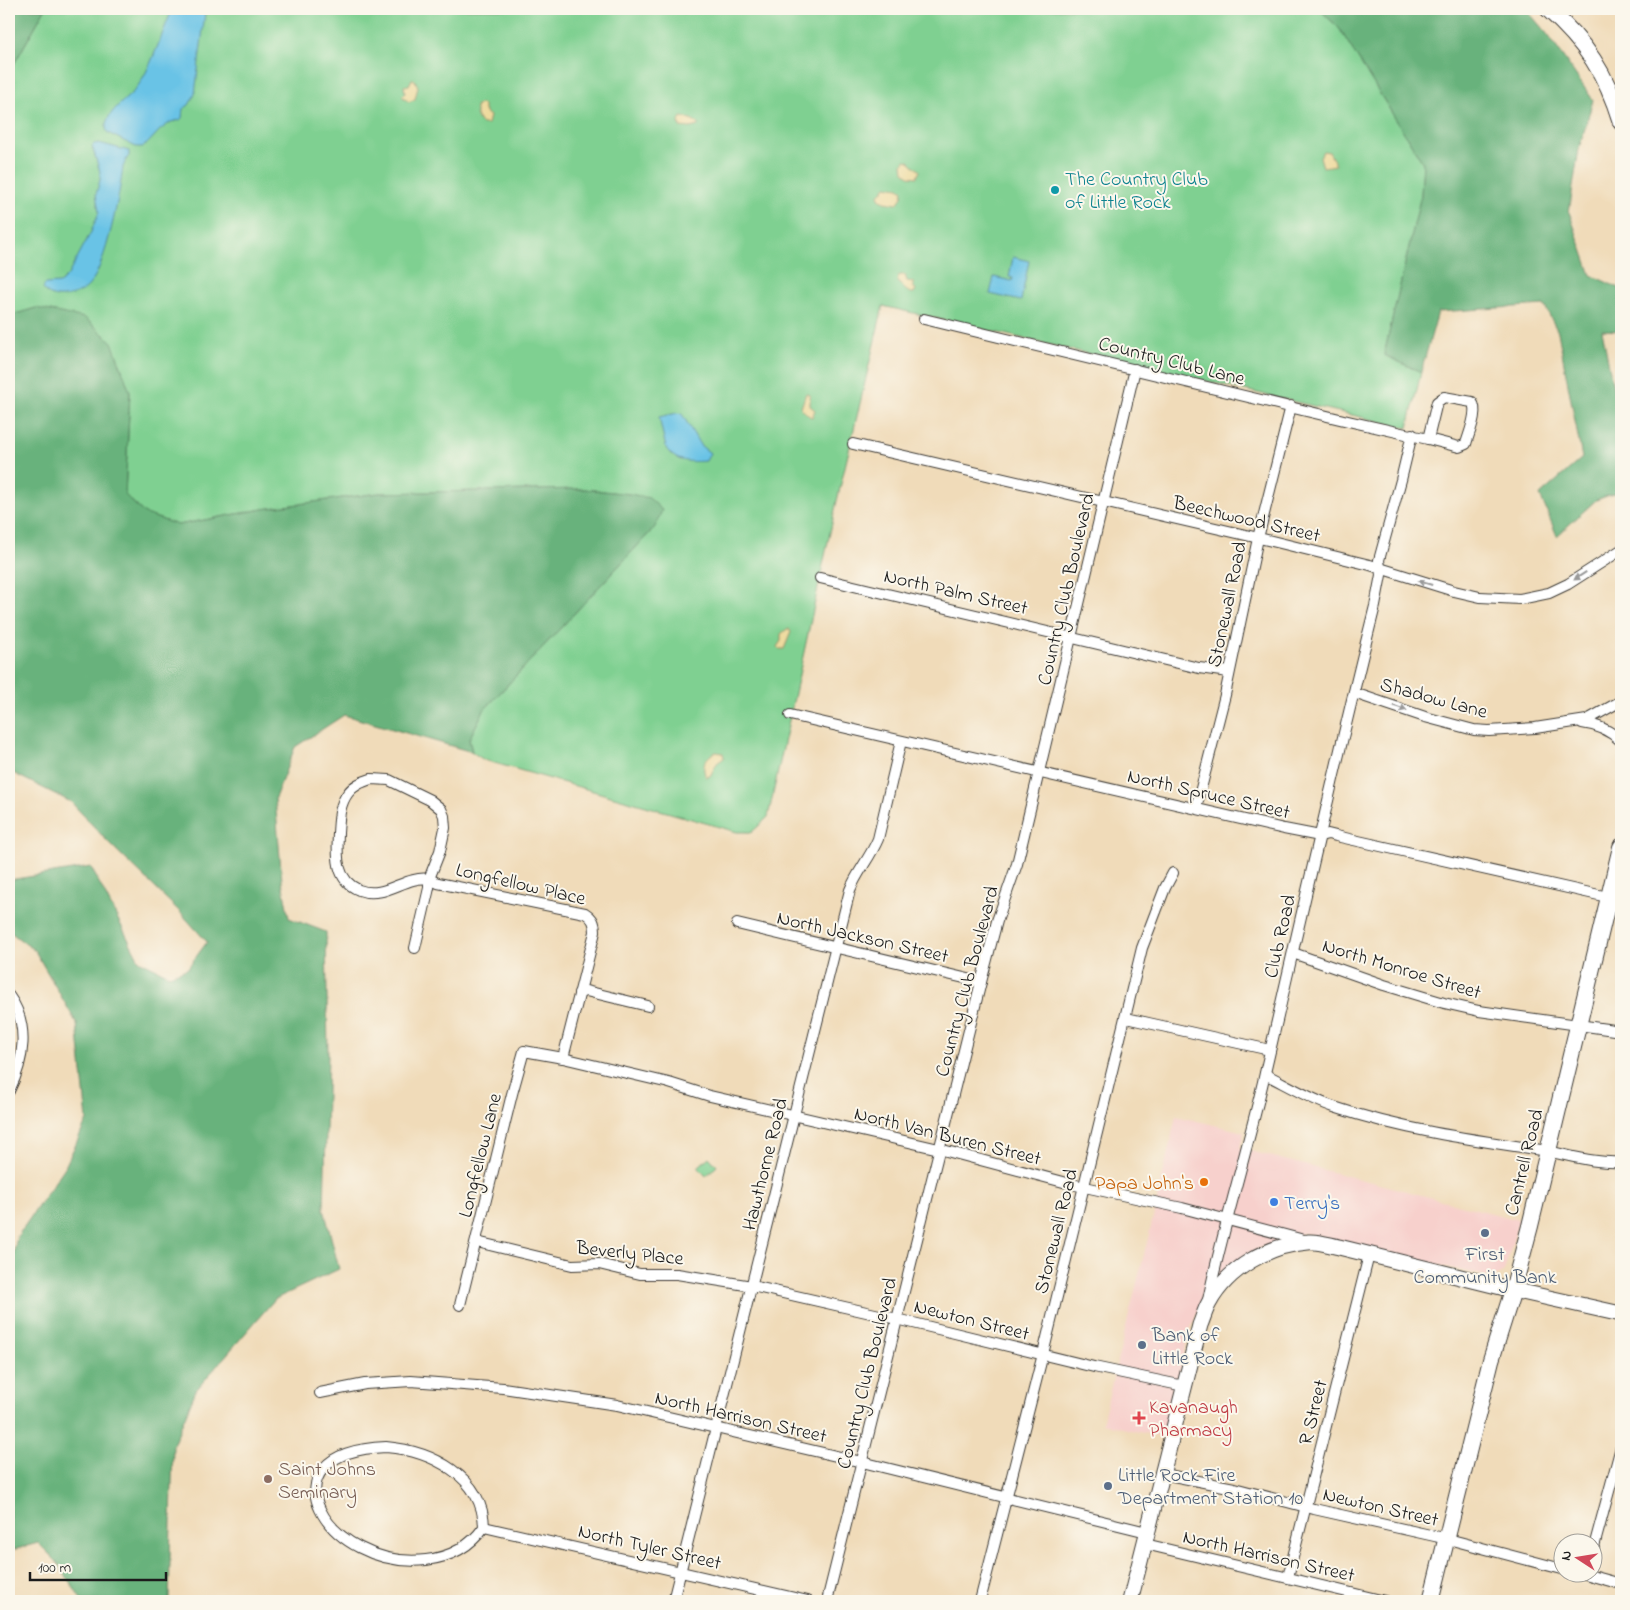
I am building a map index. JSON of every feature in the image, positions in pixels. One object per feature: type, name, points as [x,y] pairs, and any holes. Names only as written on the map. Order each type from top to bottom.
[{"type":"main road","points":[[1548,9],[1584,45],[1597,65],[1613,97],[1621,122]]},
{"type":"main road","name":"Cantrell Road","points":[[1431,1601],[1448,1539],[1491,1360],[1513,1290],[1577,1026],[1615,899],[1621,847]]},
{"type":"street","name":"Country Club Lane","points":[[924,319],[1460,447],[1466,444],[1475,410],[1474,404],[1446,396],[1440,399],[1437,402],[1428,439]]},
{"type":"street","name":"Country Club Boulevard","points":[[827,1601],[981,982],[997,921],[1017,864],[1135,369]]},
{"type":"street","name":"Stonewall Road","points":[[1196,808],[1216,731],[1258,538],[1291,406]]},
{"type":"street","points":[[1380,569],[1379,560],[1412,434]]},
{"type":"street","name":"Beechwood Street","points":[[853,444],[1258,538],[1380,569],[1467,594],[1520,599],[1549,593],[1568,584],[1621,550]]},
{"type":"street","name":"Club Road","points":[[1206,1310],[1226,1220],[1265,1074],[1379,586],[1380,569]]},
{"type":"street","name":"North Palm Street","points":[[820,578],[1071,636],[1199,668],[1229,672]]},
{"type":"street","name":"Shadow Lane","points":[[1354,693],[1425,717],[1474,730],[1489,731],[1518,730],[1574,723],[1587,720],[1621,702]]},
{"type":"street","name":"North Spruce Street","points":[[790,715],[1320,836],[1328,834],[1615,899]]},
{"type":"street","points":[[1574,723],[1595,725],[1606,730],[1621,741]]},
{"type":"street","name":"Hawthorne Road","points":[[673,1601],[852,884],[878,839],[902,741]]},
{"type":"street","points":[[370,779],[389,780],[430,800],[441,809],[445,828],[440,851],[429,879],[419,878],[388,891],[368,892],[356,888],[343,877],[336,857],[338,820],[343,801],[354,786],[370,779]]},
{"type":"street","name":"Stonewall Road","points":[[980,1601],[1043,1354],[1142,948],[1165,888],[1173,873]]},
{"type":"street","name":"Longfellow Place","points":[[415,948],[429,888],[429,879],[438,883],[585,913],[590,916],[595,923],[595,932],[563,1058]]},
{"type":"street","name":"North Jackson Street","points":[[737,924],[981,982]]},
{"type":"street","name":"North Monroe Street","points":[[1293,952],[1384,986],[1444,1003],[1478,1011],[1621,1031]]},
{"type":"street","points":[[579,993],[586,991],[648,1006]]},
{"type":"street","points":[[9,996],[19,1015],[23,1037],[20,1063],[9,1091]]},
{"type":"street","points":[[1126,1018],[1270,1050]]},
{"type":"street","name":"Longfellow Lane","points":[[460,1305],[524,1051],[563,1058]]},
{"type":"street","points":[[563,1058],[669,1083],[710,1096],[794,1116]]},
{"type":"street","points":[[1265,1074],[1333,1106],[1369,1117],[1464,1139],[1548,1151],[1602,1162],[1621,1162]]},
{"type":"street","name":"North Van Buren Street","points":[[794,1116],[939,1149],[1310,1242]]},
{"type":"street","name":"Beverly Place","points":[[477,1242],[572,1265],[599,1264],[640,1274],[678,1274],[752,1286]]},
{"type":"street","points":[[1130,1601],[1184,1386],[1206,1310],[1216,1292],[1248,1262],[1278,1248],[1310,1242],[1621,1314]]},
{"type":"street","name":"R Street","points":[[1288,1577],[1369,1255]]},
{"type":"street","name":"Newton Street","points":[[752,1286],[1184,1386]]},
{"type":"street","name":"North Harrison Street","points":[[320,1393],[365,1384],[411,1381],[476,1385],[617,1405],[1007,1497],[1146,1538],[1288,1577],[1385,1601]]},
{"type":"street","points":[[386,1447],[409,1450],[435,1459],[453,1470],[463,1480],[480,1501],[484,1527],[470,1543],[446,1555],[416,1561],[388,1559],[372,1554],[339,1534],[318,1508],[315,1500],[315,1487],[322,1469],[342,1456],[372,1448],[386,1447]]},
{"type":"street","points":[[1598,1532],[1620,1459],[1621,1447]]},
{"type":"street","name":"Newton Street","points":[[1163,1474],[1234,1488],[1552,1565]]},
{"type":"street","name":"North Tyler Street","points":[[484,1527],[808,1601]]},
{"type":"street","points":[[1602,1578],[1621,1584]]},
{"type":"shaded area","points":[[1176,1116],[1244,1132],[1240,1148],[1519,1220],[1504,1272],[1495,1277],[1489,1277],[1303,1233],[1260,1248],[1199,1309],[1190,1330],[1164,1438],[1102,1423],[1155,1210]]},
{"type":"green space","points":[[9,9],[45,9],[9,73]]},
{"type":"green space","name":"The Country Club of Little Rock","points":[[45,9],[1319,9],[1339,28],[1423,163],[1421,195],[1384,355],[1421,372],[1408,428],[883,306],[836,505],[768,817],[752,832],[737,832],[484,760],[472,752],[469,739],[484,710],[655,527],[630,494],[584,489],[379,493],[263,509],[178,525],[145,514],[125,495],[130,392],[36,308],[9,316],[9,73]]},
{"type":"green space","points":[[1319,9],[1526,9],[1548,35],[1593,100],[1579,149],[1569,212],[1591,275],[1621,289],[1621,331],[1602,330],[1621,428],[1621,491],[1596,500],[1557,536],[1540,495],[1582,458],[1558,332],[1544,305],[1438,312],[1421,372],[1384,355],[1421,195],[1423,163],[1339,28]]},
{"type":"green space","points":[[36,308],[85,318],[112,342],[130,392],[125,495],[145,514],[178,525],[263,509],[379,493],[584,489],[649,498],[662,510],[655,527],[484,710],[469,739],[472,752],[344,715],[295,747],[275,798],[282,881],[289,918],[326,932],[328,1056],[324,1209],[339,1269],[275,1299],[196,1390],[173,1445],[169,1601],[82,1601],[57,1562],[38,1543],[9,1551],[9,1276],[17,1237],[65,1167],[87,1120],[77,1024],[35,951],[9,931],[9,880],[91,867],[139,960],[169,975],[187,969],[207,942],[180,912],[109,843],[71,802],[9,771],[9,316]]},
{"type":"green space","points":[[709,1157],[717,1166],[706,1176],[698,1167]]},
{"type":"sand","points":[[412,79],[415,80],[418,87],[415,99],[409,102],[402,96],[405,93],[404,86],[409,85]]},
{"type":"sand","points":[[481,104],[484,105],[484,111],[490,116],[488,124],[482,124],[477,118],[476,107]]},
{"type":"sand","points":[[681,117],[691,119],[698,123],[698,126],[690,128],[680,127],[679,121]]},
{"type":"sand","points":[[1323,151],[1329,152],[1336,165],[1323,167],[1320,157]]},
{"type":"sand","points":[[905,160],[909,161],[920,171],[917,177],[909,176],[904,172],[903,164]]},
{"type":"sand","points":[[886,186],[899,188],[903,191],[902,197],[897,204],[879,199],[879,195]]},
{"type":"sand","points":[[905,275],[907,281],[913,282],[913,287],[916,289],[914,293],[907,291],[897,282],[898,276]]},
{"type":"sand","points":[[806,393],[810,395],[810,406],[815,410],[812,417],[801,408]]},
{"type":"sand","points":[[787,629],[791,632],[784,649],[779,649],[777,647],[781,641],[781,634]]},
{"type":"sand","points":[[716,752],[723,753],[724,758],[717,763],[710,776],[706,777],[705,762],[709,756]]},
{"type":"water","points":[[175,9],[203,9],[205,13],[195,94],[189,105],[183,109],[180,120],[171,122],[160,130],[147,144],[142,147],[136,147],[108,133],[107,121],[114,110],[135,90],[140,82],[150,64],[170,15]]},
{"type":"water","points":[[99,143],[129,151],[129,156],[123,167],[119,194],[107,245],[96,275],[88,287],[71,296],[55,296],[43,289],[45,284],[60,283],[68,275],[91,232],[99,212],[96,194],[100,172],[92,146]]},
{"type":"water","points":[[1013,257],[1029,261],[1021,301],[990,294],[994,277],[1012,281],[1013,278],[1009,277]]},
{"type":"water","points":[[677,413],[682,414],[700,445],[710,453],[706,461],[684,461],[674,456],[666,448],[659,417]]},
{"type":"place","name":"The Country Club of Little Rock","points":[[1055,190]]},
{"type":"place","name":"Papa John's","points":[[1204,1182]]},
{"type":"place","name":"Terry's","points":[[1274,1202]]},
{"type":"place","name":"First Community Bank","points":[[1485,1233]]},
{"type":"place","name":"Bank of Little Rock","points":[[1142,1345]]},
{"type":"place","name":"Kavanaugh Pharmacy","points":[[1139,1418]]},
{"type":"place","name":"Saint Johns Seminary","points":[[268,1479]]},
{"type":"place","name":"Little Rock Fire Department Station 10","points":[[1108,1486]]}]
